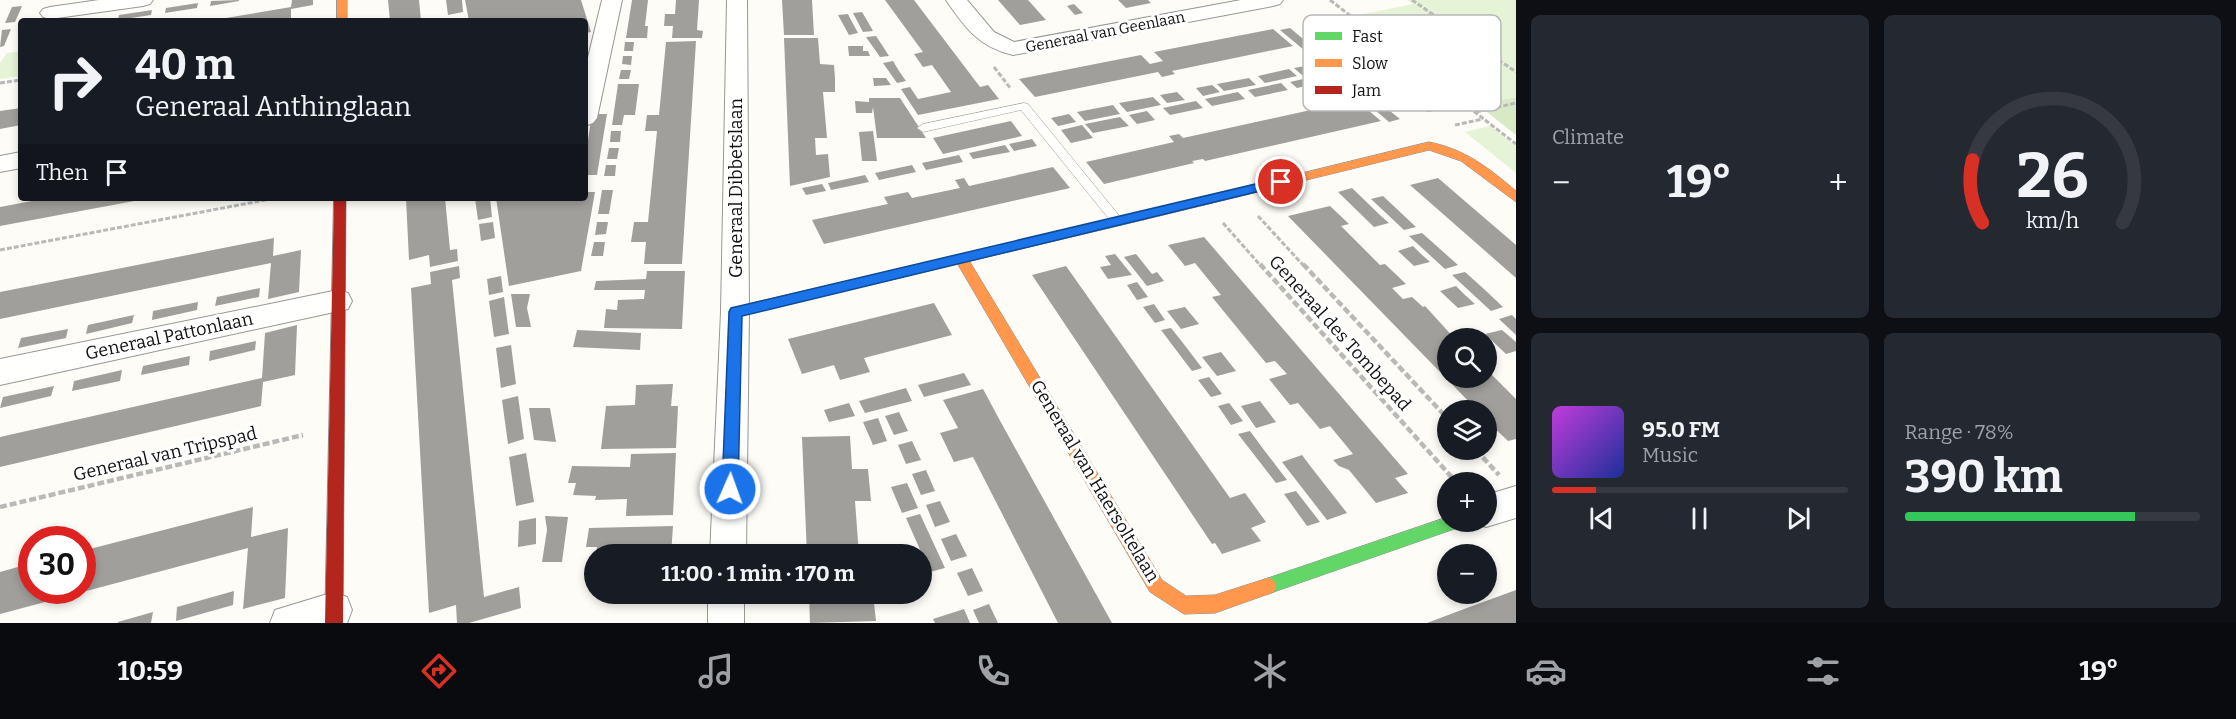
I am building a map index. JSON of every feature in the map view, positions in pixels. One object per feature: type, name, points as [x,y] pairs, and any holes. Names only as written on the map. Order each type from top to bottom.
[{"type":"street","points":[[50,13],[143,0]]},
{"type":"street","points":[[342,0],[342,18]]},
{"type":"street","points":[[588,105],[612,0]]},
{"type":"street","name":"Generaal Dibbetslaan","points":[[728,544],[735,312],[737,0]]},
{"type":"street","name":"Generaal van Geenlaan","points":[[956,0],[985,36],[998,46],[1013,49],[1274,0]]},
{"type":"street","points":[[1170,0],[1187,16]]},
{"type":"street","points":[[735,312],[962,260],[1429,146],[1441,146],[1463,155],[1516,198]]},
{"type":"street","points":[[0,164],[18,161]]},
{"type":"street","points":[[288,623],[334,617],[340,201]]},
{"type":"street","name":"Generaal van Haersoltelaan","points":[[962,260],[1156,586],[1184,605]]},
{"type":"street","name":"Generaal Pattonlaan","points":[[0,372],[338,301]]},
{"type":"street","points":[[1497,500],[1508,489]]},
{"type":"street","points":[[1184,605],[1215,604],[1437,528]]},
{"type":"street","points":[[726,604],[726,623]]},
{"type":"lane","points":[[923,128],[1024,106],[1117,221]]},
{"type":"lane","points":[[1184,605],[1189,623]]},
{"type":"path","points":[[1330,0],[1349,15]]},
{"type":"path","points":[[1412,0],[1434,15]]},
{"type":"path","points":[[998,46],[994,67],[1024,106]]},
{"type":"path","points":[[1501,62],[1516,72]]},
{"type":"path","points":[[0,83],[18,80]]},
{"type":"path","points":[[1501,106],[1516,103]]},
{"type":"path","points":[[1475,112],[1480,111]]},
{"type":"path","points":[[1475,112],[1516,144]]},
{"type":"path","name":"Generaal des Tombepad","points":[[1236,193],[1437,407]]},
{"type":"path","name":"Generaal des Tombepad","points":[[1202,200],[1446,472]]},
{"type":"path","points":[[0,250],[260,201]]},
{"type":"path","name":"Generaal van Tripspad","points":[[0,507],[336,427]]},
{"type":"path","points":[[1484,460],[1508,489]]},
{"type":"green space","points":[[1407,0],[1516,0],[1516,97],[1501,100],[1501,15],[1359,15],[1413,4]]},
{"type":"green space","points":[[18,51],[18,76],[0,79],[0,63],[7,53]]},
{"type":"green space","points":[[1516,97],[1516,135],[1486,111],[1501,111],[1501,100]]},
{"type":"green space","points":[[1490,126],[1516,146],[1516,173],[1465,132]]},
{"type":"building","points":[[292,0],[313,0],[313,5],[291,9],[291,18],[226,18],[291,7]]},
{"type":"building","points":[[388,0],[419,0],[421,18],[390,18]]},
{"type":"building","points":[[446,0],[462,0],[463,12],[448,15]]},
{"type":"building","points":[[465,0],[581,0],[587,18],[468,18]]},
{"type":"building","points":[[632,0],[648,0],[645,26],[648,26],[647,38],[626,38]]},
{"type":"building","points":[[676,0],[699,0],[697,30],[703,31],[702,38],[672,38],[673,26],[664,26],[665,14],[675,14]]},
{"type":"building","points":[[782,0],[812,0],[814,35],[784,35]]},
{"type":"building","points":[[885,0],[914,0],[980,87],[988,85],[999,99],[918,115],[901,89],[910,87],[918,99],[951,92],[932,65],[923,67],[914,54],[923,52]]},
{"type":"building","points":[[998,0],[1028,0],[1046,20],[1020,25]]},
{"type":"building","points":[[1118,0],[1148,0],[1151,3],[1126,8]]},
{"type":"building","points":[[211,1],[239,1],[210,6]]},
{"type":"building","points":[[198,3],[197,8],[165,13],[166,8]]},
{"type":"building","points":[[1074,4],[1083,13],[1075,15],[1067,6]]},
{"type":"building","points":[[22,6],[15,22],[5,23],[12,7]]},
{"type":"building","points":[[152,10],[151,15],[118,18],[119,15]]},
{"type":"building","points":[[862,12],[873,31],[863,32],[853,13]]},
{"type":"building","points":[[848,14],[858,33],[849,35],[838,15]]},
{"type":"building","points":[[1290,28],[1303,39],[1303,49],[1280,30]]},
{"type":"building","points":[[11,29],[4,46],[0,47],[2,30]]},
{"type":"building","points":[[1273,29],[1293,46],[1172,71],[1175,74],[1162,77],[1158,72],[1035,97],[1019,79],[1141,55],[1150,64],[1163,61],[1154,52]]},
{"type":"building","points":[[876,36],[889,56],[880,57],[866,37]]},
{"type":"building","points":[[784,38],[818,38],[820,64],[834,65],[835,78],[835,92],[823,92],[827,138],[815,138],[816,155],[828,154],[830,177],[790,186]]},
{"type":"building","points":[[696,41],[682,264],[644,264],[646,242],[631,242],[634,222],[648,222],[657,131],[645,131],[647,115],[659,115],[666,42]]},
{"type":"building","points":[[625,42],[634,42],[633,51],[624,51]]},
{"type":"building","points":[[848,46],[863,46],[863,51],[868,51],[870,56],[849,56]]},
{"type":"building","points":[[623,56],[632,56],[631,65],[622,64]]},
{"type":"building","points":[[893,61],[906,81],[897,83],[883,63]]},
{"type":"building","points":[[1303,66],[1303,75],[1302,75],[1294,68]]},
{"type":"building","points":[[1289,69],[1297,76],[1265,83],[1258,76]]},
{"type":"building","points":[[621,70],[631,70],[629,79],[619,79]]},
{"type":"building","points":[[873,78],[886,78],[891,85],[874,86]]},
{"type":"building","points":[[1249,78],[1256,85],[1224,91],[1217,84]]},
{"type":"building","points":[[1303,79],[1303,87],[1297,88],[1290,82]]},
{"type":"building","points":[[1281,83],[1288,90],[1255,97],[1248,90]]},
{"type":"building","points":[[618,84],[639,84],[635,115],[624,115],[622,125],[612,125]]},
{"type":"building","points":[[1212,85],[1220,92],[1203,96],[1196,88]]},
{"type":"building","points":[[1177,92],[1185,100],[1167,103],[1160,95]]},
{"type":"building","points":[[1238,92],[1245,99],[1212,106],[1205,99]]},
{"type":"building","points":[[1153,97],[1161,105],[1127,112],[1119,103]]},
{"type":"building","points":[[869,98],[900,98],[926,138],[877,138],[873,107],[872,113],[856,113],[855,101],[869,102]]},
{"type":"building","points":[[1196,101],[1203,108],[1170,115],[1163,108]]},
{"type":"building","points":[[1113,105],[1120,114],[1085,121],[1077,112]]},
{"type":"building","points":[[18,108],[18,126],[0,129],[0,111]]},
{"type":"building","points":[[1147,111],[1155,120],[1137,124],[1129,115]]},
{"type":"building","points":[[1306,111],[1369,111],[1381,121],[1205,161],[1203,159],[1192,161],[1194,163],[1104,184],[1086,162],[1174,142],[1169,136],[1179,134],[1183,138]]},
{"type":"building","points":[[1376,111],[1390,111],[1400,119],[1389,122]]},
{"type":"building","points":[[592,114],[607,114],[597,175],[588,175],[588,140]]},
{"type":"building","points":[[1069,114],[1076,122],[1058,126],[1051,118]]},
{"type":"building","points":[[1120,117],[1129,126],[1093,133],[1085,124]]},
{"type":"building","points":[[1011,121],[1022,136],[943,154],[933,138]]},
{"type":"building","points":[[1082,125],[1093,138],[1071,143],[1061,130]]},
{"type":"building","points":[[611,131],[621,131],[620,142],[610,142]]},
{"type":"building","points":[[873,131],[877,161],[862,161],[859,132]]},
{"type":"building","points":[[1032,139],[1037,146],[1014,151],[1009,144]]},
{"type":"building","points":[[1005,145],[1010,152],[973,159],[969,153]]},
{"type":"building","points":[[609,148],[619,148],[617,159],[607,159]]},
{"type":"building","points":[[959,155],[963,162],[926,170],[922,163]]},
{"type":"building","points":[[606,165],[616,165],[615,176],[604,176]]},
{"type":"building","points":[[912,165],[916,172],[879,180],[875,173]]},
{"type":"building","points":[[1053,167],[1070,188],[824,244],[812,220],[888,204],[884,197],[908,192],[912,198],[960,188],[955,180],[964,178],[969,186]]},
{"type":"building","points":[[865,175],[869,182],[831,190],[828,183]]},
{"type":"building","points":[[1438,178],[1516,245],[1516,278],[1410,185]]},
{"type":"building","points":[[822,184],[826,191],[806,195],[802,188]]},
{"type":"building","points":[[1352,188],[1389,223],[1374,227],[1338,192]]},
{"type":"building","points":[[602,190],[613,190],[609,214],[598,214]]},
{"type":"building","points":[[588,192],[595,192],[581,271],[509,286],[496,201],[588,201]]},
{"type":"building","points":[[1383,196],[1416,227],[1404,230],[1371,199]]},
{"type":"building","points":[[32,201],[134,201],[0,226],[0,207]]},
{"type":"building","points":[[406,201],[445,201],[450,250],[457,249],[458,261],[430,267],[429,255],[409,260]]},
{"type":"building","points":[[475,201],[490,201],[492,217],[478,220]]},
{"type":"building","points":[[1330,206],[1349,224],[1341,226],[1380,265],[1385,264],[1406,284],[1392,288],[1403,299],[1412,297],[1423,307],[1425,306],[1445,328],[1437,328],[1437,369],[1288,216]]},
{"type":"building","points":[[493,222],[495,238],[481,241],[479,224]]},
{"type":"building","points":[[597,222],[608,222],[606,234],[595,235]]},
{"type":"building","points":[[1422,233],[1458,265],[1445,269],[1409,236]]},
{"type":"building","points":[[1204,237],[1408,474],[1395,478],[1408,493],[1376,503],[1349,470],[1339,466],[1333,460],[1353,454],[1330,426],[1320,429],[1298,403],[1290,405],[1269,379],[1287,374],[1275,361],[1266,363],[1212,297],[1221,295],[1195,263],[1185,266],[1168,245]]},
{"type":"building","points":[[274,238],[273,256],[301,250],[299,292],[268,299],[271,263],[0,319],[0,292]]},
{"type":"building","points":[[594,242],[605,242],[603,256],[591,256]]},
{"type":"building","points":[[1413,246],[1430,262],[1414,266],[1398,251]]},
{"type":"building","points":[[1115,254],[1132,275],[1108,279],[1100,267],[1111,265],[1105,256]]},
{"type":"building","points":[[1136,254],[1152,274],[1157,272],[1164,281],[1147,286],[1124,257]]},
{"type":"building","points":[[459,266],[460,278],[452,280],[484,597],[519,587],[521,608],[469,623],[457,623],[456,605],[429,613],[411,288],[431,284],[430,272]]},
{"type":"building","points":[[1066,266],[1230,498],[1245,493],[1266,522],[1251,528],[1261,541],[1222,554],[1215,543],[1212,544],[1032,275]]},
{"type":"building","points":[[647,271],[685,271],[682,329],[604,328],[606,309],[617,310],[618,300],[644,299],[645,290],[594,290],[596,281],[646,279]]},
{"type":"building","points":[[1465,272],[1503,307],[1491,311],[1452,275]]},
{"type":"building","points":[[501,276],[503,292],[489,295],[487,279]]},
{"type":"building","points":[[1137,282],[1148,297],[1137,300],[1127,285]]},
{"type":"building","points":[[1456,286],[1475,304],[1458,308],[1440,291]]},
{"type":"building","points":[[260,288],[259,297],[215,306],[217,297]]},
{"type":"building","points":[[511,294],[530,294],[527,308],[531,327],[516,327]]},
{"type":"building","points":[[504,297],[509,334],[494,337],[489,301]]},
{"type":"building","points":[[198,302],[197,310],[152,320],[153,311]]},
{"type":"building","points":[[934,303],[952,335],[864,358],[870,372],[840,380],[834,365],[802,374],[788,339]]},
{"type":"building","points":[[1154,304],[1165,320],[1155,323],[1143,307]]},
{"type":"building","points":[[1185,307],[1199,324],[1181,329],[1167,311]]},
{"type":"building","points":[[134,315],[132,323],[86,334],[88,325]]},
{"type":"building","points":[[1512,315],[1516,319],[1516,335],[1499,319]]},
{"type":"building","points":[[297,325],[295,375],[263,382],[261,406],[0,467],[0,437],[262,378],[265,333]]},
{"type":"building","points":[[1171,328],[1202,368],[1192,371],[1161,330]]},
{"type":"building","points":[[68,329],[66,338],[18,348],[21,338]]},
{"type":"building","points":[[577,330],[641,333],[640,350],[573,347]]},
{"type":"building","points":[[1502,330],[1516,342],[1516,351],[1506,354],[1497,345],[1497,331]]},
{"type":"building","points":[[256,341],[255,350],[209,361],[210,351]]},
{"type":"building","points":[[511,345],[516,384],[501,388],[496,348]]},
{"type":"building","points":[[1221,352],[1236,371],[1217,376],[1202,357]]},
{"type":"building","points":[[190,356],[189,365],[141,375],[143,366]]},
{"type":"building","points":[[122,370],[120,381],[72,391],[74,381]]},
{"type":"building","points":[[964,373],[971,385],[924,397],[918,385]]},
{"type":"building","points":[[1209,377],[1222,394],[1211,397],[1198,380]]},
{"type":"building","points":[[1497,380],[1516,399],[1516,439],[1508,441],[1497,430],[1497,400],[1467,400],[1456,388],[1497,388]]},
{"type":"building","points":[[673,384],[671,406],[678,406],[676,448],[601,449],[606,406],[635,405],[636,385]]},
{"type":"building","points":[[54,386],[51,396],[0,408],[3,397]]},
{"type":"building","points":[[906,388],[912,401],[865,413],[859,401]]},
{"type":"building","points":[[983,389],[1112,623],[1058,623],[973,457],[954,462],[940,433],[958,428],[943,400]]},
{"type":"building","points":[[518,396],[524,439],[508,444],[502,400]]},
{"type":"building","points":[[1260,401],[1276,422],[1256,428],[1241,406]]},
{"type":"building","points":[[849,403],[855,416],[829,422],[824,410]]},
{"type":"building","points":[[1229,403],[1243,421],[1231,425],[1218,406]]},
{"type":"building","points":[[529,408],[550,408],[556,442],[534,440]]},
{"type":"building","points":[[899,412],[908,431],[894,435],[885,416]]},
{"type":"building","points":[[878,418],[887,441],[873,445],[863,422]]},
{"type":"building","points":[[1250,431],[1287,480],[1276,483],[1238,434]]},
{"type":"building","points":[[850,436],[852,469],[868,469],[871,501],[855,501],[858,544],[807,544],[802,437]]},
{"type":"building","points":[[912,441],[921,460],[906,464],[898,445]]},
{"type":"building","points":[[526,453],[534,502],[516,506],[509,457]]},
{"type":"building","points":[[676,453],[673,515],[626,516],[627,499],[595,500],[596,496],[573,495],[576,483],[568,483],[572,466],[630,467],[631,454]]},
{"type":"building","points":[[1302,455],[1347,513],[1327,520],[1282,462]]},
{"type":"building","points":[[926,470],[935,491],[921,495],[912,474]]},
{"type":"building","points":[[907,483],[918,508],[902,513],[891,487]]},
{"type":"building","points":[[1296,491],[1320,522],[1307,526],[1284,494]]},
{"type":"building","points":[[940,501],[950,522],[935,527],[926,505]]},
{"type":"building","points":[[253,507],[251,537],[288,528],[285,598],[243,609],[248,548],[96,588],[96,547]]},
{"type":"building","points":[[920,514],[945,568],[932,571],[932,544],[918,544],[906,518]]},
{"type":"building","points":[[545,516],[568,517],[562,562],[542,562],[547,530]]},
{"type":"building","points":[[536,518],[536,544],[518,547],[519,521]]},
{"type":"building","points":[[673,526],[672,544],[586,544],[589,528]]},
{"type":"building","points":[[956,534],[967,556],[951,561],[941,539]]},
{"type":"building","points":[[18,567],[18,604],[38,604],[0,614],[0,572]]},
{"type":"building","points":[[972,568],[983,591],[968,596],[957,573]]},
{"type":"building","points":[[1516,590],[1516,623],[1427,623],[1478,604],[1497,604],[1497,597]]},
{"type":"building","points":[[234,591],[233,605],[176,621],[177,607]]},
{"type":"building","points":[[809,604],[874,604],[876,621],[810,623]]},
{"type":"building","points":[[989,604],[998,623],[979,623],[973,610]]},
{"type":"building","points":[[964,609],[970,623],[935,623],[933,619]]},
{"type":"building","points":[[153,612],[151,623],[118,623],[118,622]]},
{"type":"traffic: fast","points":[[735,312],[1143,216]]},
{"type":"traffic: fast","points":[[1268,586],[1437,528]]},
{"type":"traffic: slow","points":[[342,0],[342,18]]},
{"type":"traffic: slow","points":[[1143,216],[1429,146],[1442,148],[1465,158],[1487,172],[1516,198]]},
{"type":"traffic: slow","points":[[962,260],[1156,586],[1184,605],[1215,604],[1268,586]]},
{"type":"traffic: jam","points":[[334,623],[340,201]]},
{"type":"route","points":[[730,489],[735,312],[962,260],[1281,182]]}]
